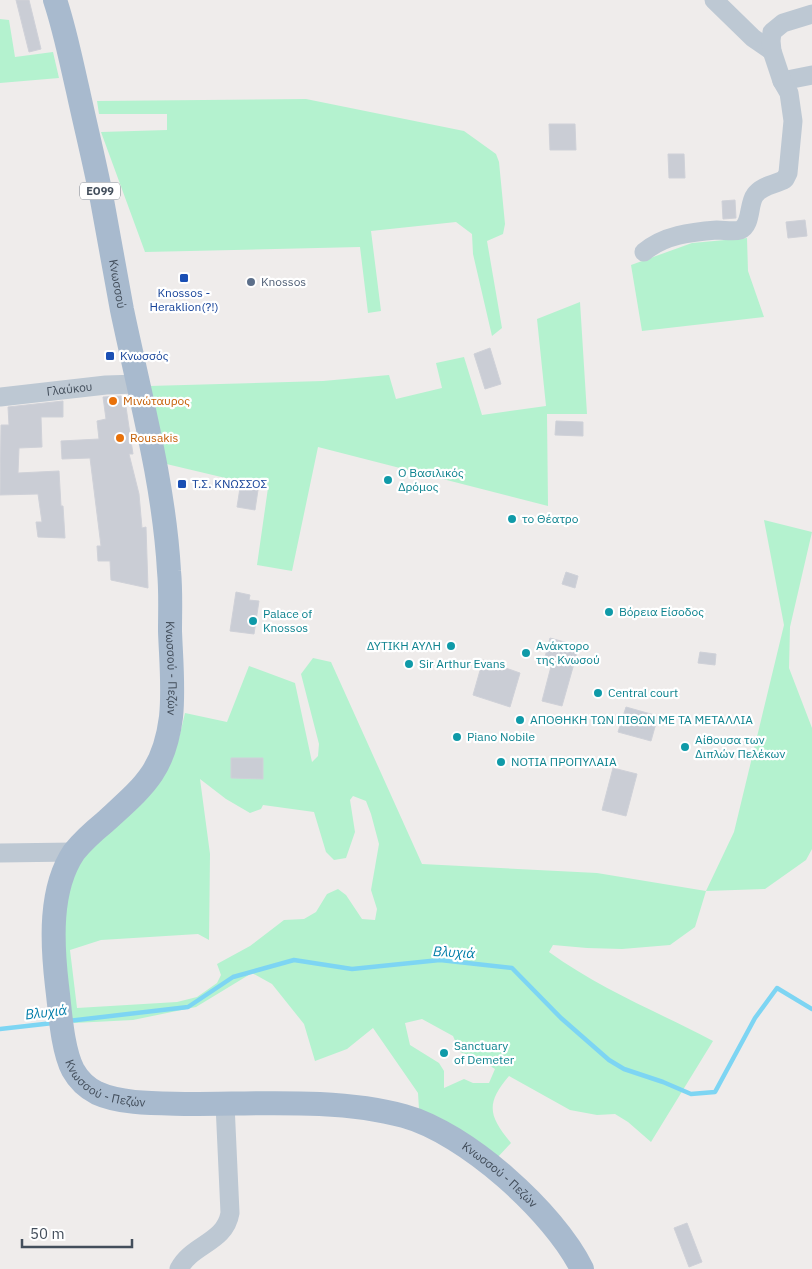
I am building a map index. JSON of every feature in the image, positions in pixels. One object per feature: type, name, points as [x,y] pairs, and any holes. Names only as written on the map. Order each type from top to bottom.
[{"type":"main road","name":"Κνωσσού","points":[[56,0],[94,162],[160,495],[169,572]]},
{"type":"main road","name":"Κνωσσού - Πεζών","points":[[169,572],[172,712],[162,753],[154,770],[140,790],[74,852],[62,879],[56,910],[54,949],[62,1022],[72,1069],[84,1083],[98,1093],[121,1099],[146,1102],[350,1106],[389,1112],[429,1125],[481,1158],[533,1204],[562,1235],[582,1269]]},
{"type":"street","points":[[714,0],[753,38],[772,51]]},
{"type":"street","points":[[644,252],[660,242],[685,234],[716,230],[740,230],[747,221],[755,194],[766,186],[785,179],[788,173],[794,121],[789,93],[782,80],[772,51],[772,32],[784,23],[812,14]]},
{"type":"street","points":[[782,80],[812,76]]},
{"type":"street","name":"Γλαύκου","points":[[0,397],[106,385],[138,384]]},
{"type":"street","points":[[0,853],[74,852]]},
{"type":"street","points":[[179,1269],[184,1260],[192,1253],[220,1234],[227,1226],[229,1219],[225,1104]]},
{"type":"green space","points":[[0,19],[9,20],[15,57],[53,52],[59,78],[0,83]]},
{"type":"green space","points":[[306,99],[464,131],[496,154],[499,162],[505,224],[503,234],[487,241],[502,328],[492,336],[473,254],[472,234],[456,222],[371,231],[381,311],[368,313],[360,247],[145,252],[101,132],[167,130],[167,114],[99,114],[97,101]]},
{"type":"green space","points":[[747,238],[748,271],[764,317],[642,331],[631,265],[692,243]]},
{"type":"green space","points":[[580,302],[587,414],[547,414],[548,506],[318,447],[292,571],[257,565],[268,488],[158,462],[149,386],[323,381],[389,375],[396,399],[442,388],[436,363],[464,357],[482,415],[546,406],[537,319]]},
{"type":"green space","points":[[764,520],[812,532],[790,627],[789,668],[812,728],[812,849],[806,860],[765,889],[706,891],[734,832],[784,625]]},
{"type":"green space","points":[[313,658],[331,662],[422,864],[597,873],[706,891],[695,927],[670,945],[622,949],[553,945],[549,952],[609,989],[713,1041],[651,1142],[628,1122],[615,1114],[597,1115],[570,1110],[509,1076],[496,1094],[493,1102],[494,1117],[511,1143],[497,1158],[419,1109],[418,1093],[373,1028],[347,1049],[315,1061],[304,1024],[272,984],[252,973],[196,1007],[133,1020],[74,1023],[68,1010],[63,926],[73,871],[179,738],[185,713],[227,722],[249,666],[295,683],[312,762],[318,756],[319,744],[301,674]],"holes":[[[200,779],[226,799],[250,813],[261,809],[263,805],[314,812],[326,852],[334,860],[346,858],[355,832],[350,800],[353,796],[366,801],[379,844],[371,890],[377,909],[375,920],[362,919],[346,895],[338,889],[327,894],[316,912],[304,919],[284,920],[250,946],[217,964],[221,975],[217,983],[197,997],[177,1002],[77,1008],[70,950],[101,940],[198,934],[209,940],[210,854]],[[422,1019],[453,1036],[460,1052],[480,1060],[495,1069],[489,1083],[473,1083],[464,1079],[444,1088],[444,1071],[439,1063],[410,1045],[405,1023]]]},
{"type":"building","points":[[16,0],[29,0],[41,49],[29,52]]},
{"type":"building","points":[[549,124],[575,124],[576,150],[550,150]]},
{"type":"building","points":[[668,154],[684,154],[685,178],[669,178]]},
{"type":"building","points":[[735,200],[736,218],[723,219],[722,201]]},
{"type":"building","points":[[805,220],[807,236],[788,238],[786,222]]},
{"type":"building","points":[[490,348],[501,384],[485,389],[474,354]]},
{"type":"building","points":[[121,396],[123,408],[126,407],[133,454],[129,454],[139,494],[142,528],[146,527],[148,588],[111,580],[110,561],[98,561],[97,546],[101,546],[90,458],[62,459],[61,441],[99,439],[97,421],[106,419],[103,397]]},
{"type":"building","points":[[63,401],[63,417],[41,417],[42,447],[19,448],[18,473],[59,471],[65,538],[38,537],[36,522],[42,522],[38,494],[0,495],[1,425],[9,425],[8,407]]},
{"type":"building","points":[[556,421],[583,422],[583,436],[555,435]]},
{"type":"building","points":[[240,488],[258,490],[255,510],[237,507]]},
{"type":"building","points":[[566,572],[578,576],[575,588],[562,584]]},
{"type":"building","points":[[236,592],[250,595],[249,600],[259,601],[254,634],[230,631]]},
{"type":"building","points":[[550,638],[579,646],[562,706],[542,701],[553,659],[545,657]]},
{"type":"building","points":[[700,652],[716,654],[715,665],[698,663]]},
{"type":"building","points":[[483,660],[520,673],[510,707],[473,695]]},
{"type":"building","points":[[626,707],[658,716],[651,741],[618,732]]},
{"type":"building","points":[[231,758],[263,758],[263,779],[231,778]]},
{"type":"building","points":[[613,768],[637,774],[626,816],[602,810]]},
{"type":"building","points":[[687,1223],[702,1262],[689,1267],[674,1228]]},
{"type":"waterway","name":"Βλυχιά","points":[[68,1021],[188,1007],[233,977],[294,960],[352,969],[440,960],[512,968],[561,1018],[609,1060],[624,1069],[691,1094],[715,1092],[755,1018],[777,988],[812,1009]]},
{"type":"waterway","name":"Βλυχιά","points":[[0,1029],[53,1023]]},
{"type":"place","name":"Knossos - Heraklion(?!)","points":[[184,278]]},
{"type":"place","name":"Knossos","points":[[251,282]]},
{"type":"place","name":"Κνωσσός","points":[[110,356]]},
{"type":"place","name":"Μινώταυρος","points":[[113,401]]},
{"type":"place","name":"Rousakis","points":[[120,438]]},
{"type":"place","name":"Ο Βασιλικός Δρόμος","points":[[388,480]]},
{"type":"place","name":"Τ.Σ. ΚΝΩΣΣΟΣ","points":[[182,484]]},
{"type":"place","name":"το Θέατρο","points":[[512,519]]},
{"type":"place","name":"Βόρεια Είσοδος","points":[[609,612]]},
{"type":"place","name":"Palace of Knossos","points":[[253,621]]},
{"type":"place","name":"ΔΥΤΙΚΗ ΑΥΛΗ","points":[[451,646]]},
{"type":"place","name":"Ανάκτορο της Κνωσού","points":[[526,653]]},
{"type":"place","name":"Sir Arthur Evans","points":[[409,664]]},
{"type":"place","name":"Central court","points":[[598,693]]},
{"type":"place","name":"ΑΠΟΘΗΚΗ ΤΩΝ ΠΙΘΩΝ ME ΤΑ ΜΕΤΑΛΛΙΑ","points":[[520,720]]},
{"type":"place","name":"Piano Nobile","points":[[457,737]]},
{"type":"place","name":"Αίθουσα των Διπλών Πελέκων","points":[[685,747]]},
{"type":"place","name":"NOTIA ΠΡΟΠΥΛΑΙΑ","points":[[501,762]]},
{"type":"place","name":"Sanctuary of Demeter","points":[[444,1053]]}]
